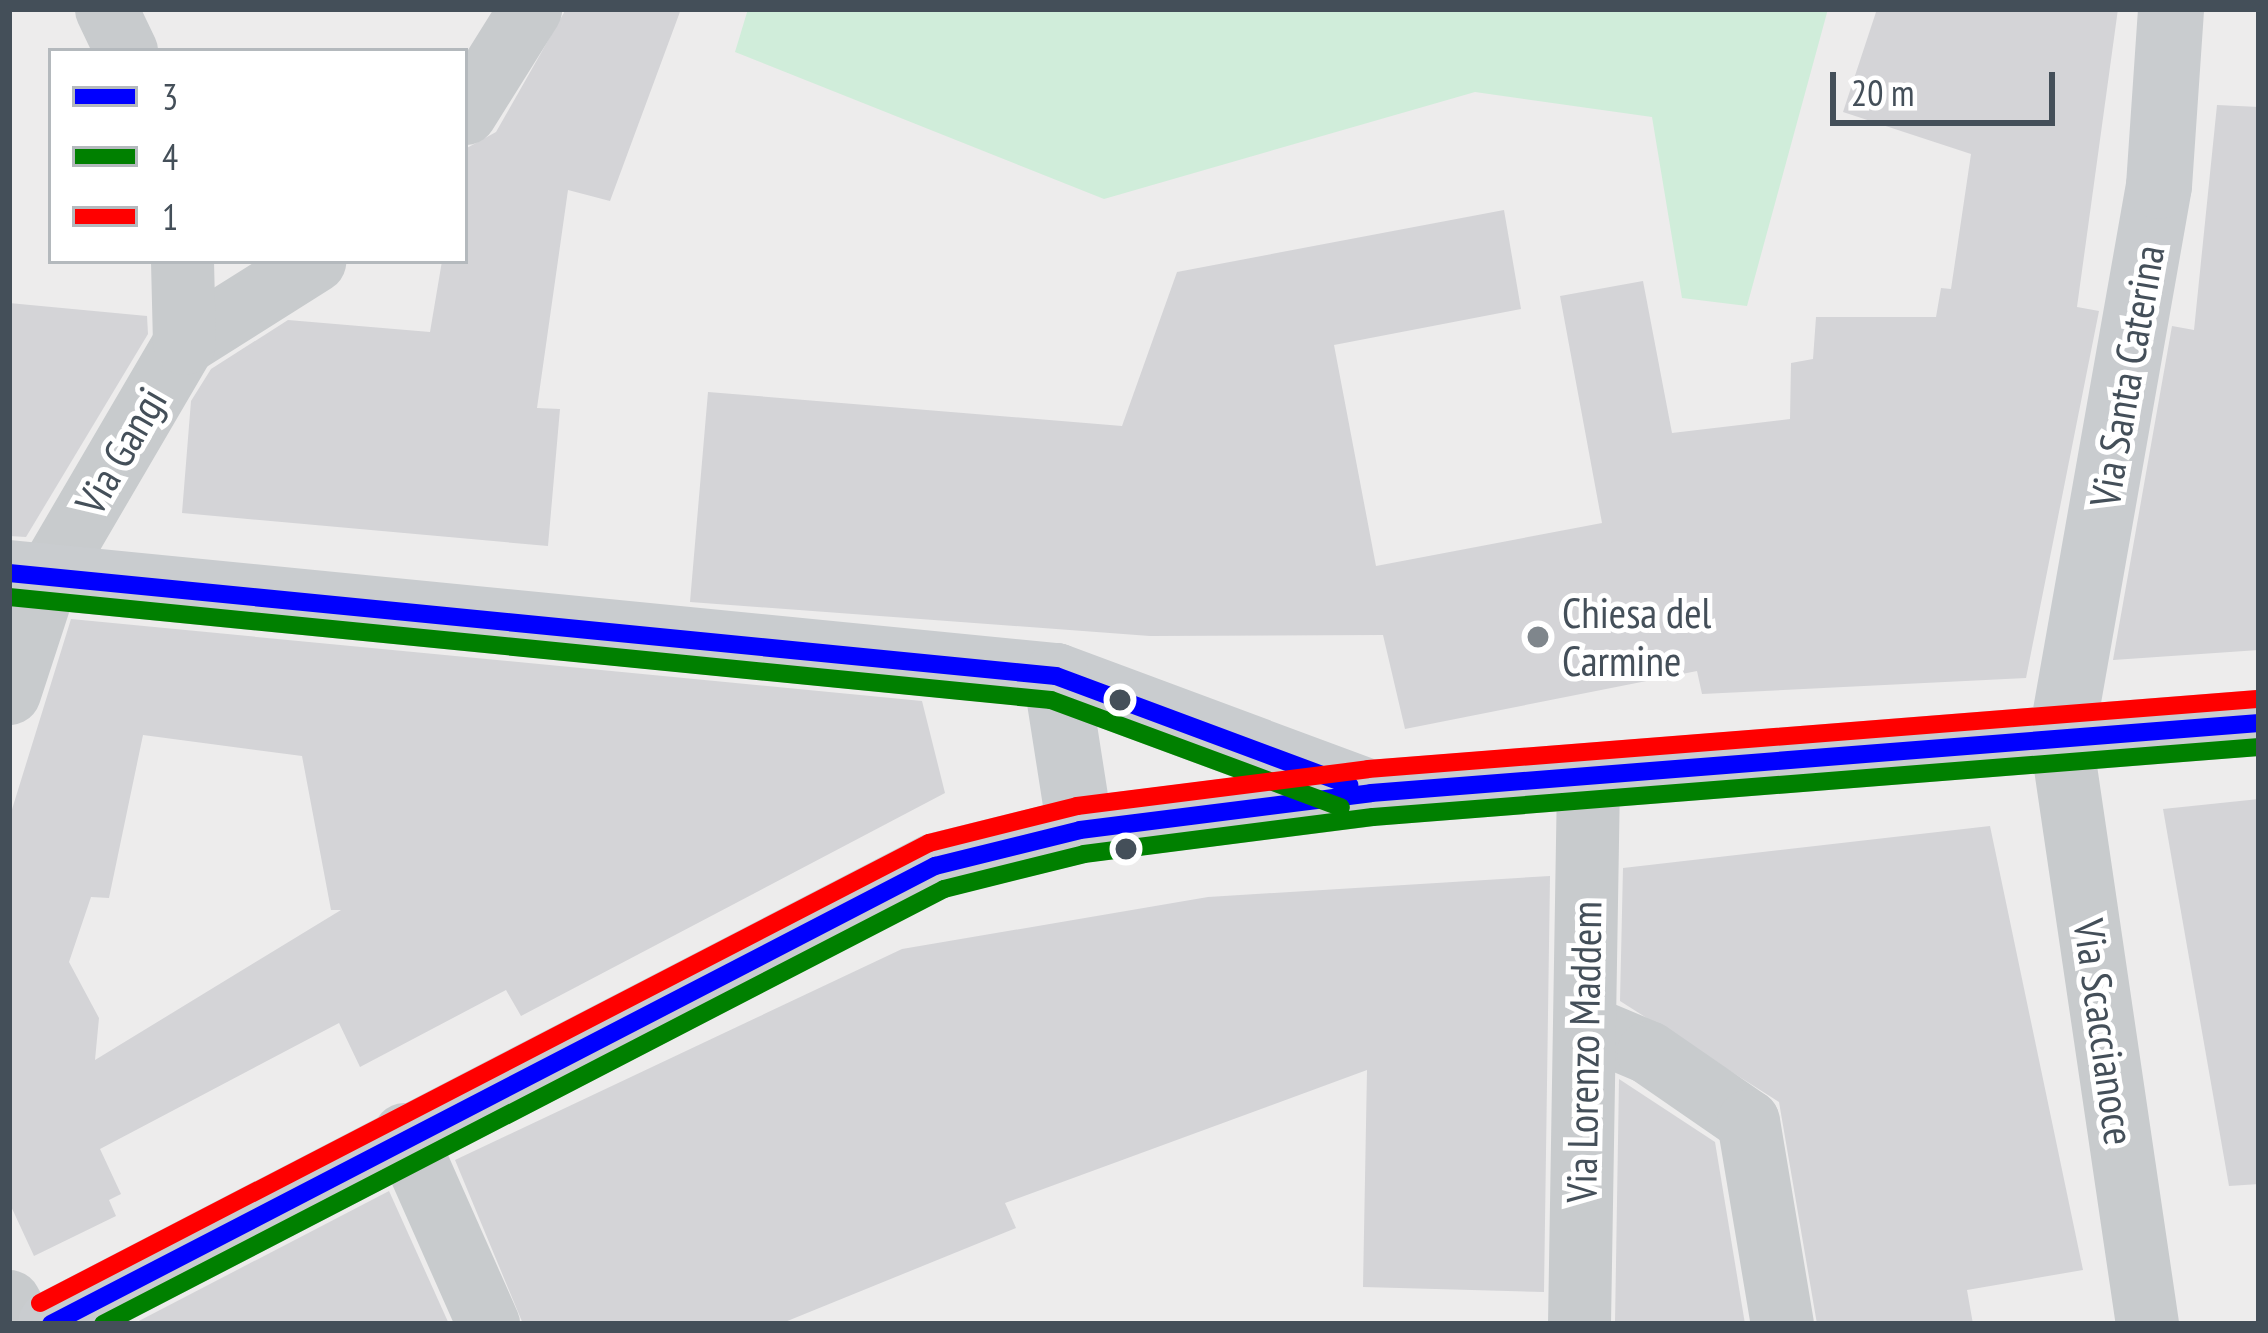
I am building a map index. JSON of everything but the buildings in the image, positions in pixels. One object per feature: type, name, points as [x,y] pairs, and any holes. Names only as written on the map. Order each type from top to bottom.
[{"type":"street","points":[[106,9],[125,48]]},
{"type":"street","points":[[468,108],[530,9]]},
{"type":"street","name":"Via Santa Caterina","points":[[2061,740],[2159,186],[2171,9]]},
{"type":"street","name":"Via Gangi","points":[[182,264],[184,343]]},
{"type":"street","name":"Via Gangi","points":[[9,693],[28,575],[184,343],[309,264]]},
{"type":"street","points":[[28,575],[1056,676],[1371,794]]},
{"type":"street","points":[[1056,676],[1080,830]]},
{"type":"street","points":[[51,1324],[404,1134],[935,866],[1080,830],[1371,794],[1588,781],[2259,723]]},
{"type":"street","name":"Via Scaccianoce","points":[[2061,740],[2147,1324]]},
{"type":"street","name":"Via Lorenzo Maddem","points":[[1579,1324],[1588,781]]},
{"type":"street","points":[[1586,1026],[1648,1052],[1748,1121],[1782,1324]]},
{"type":"street","points":[[404,1134],[488,1324]]},
{"type":"street","points":[[9,1301],[22,1324]]},
{"type":"green space","points":[[748,9],[1828,9],[1747,306],[1682,298],[1652,117],[1475,92],[1104,199],[735,52]]},
{"type":"transit line","name":"3","points":[[9,573],[1056,676],[1349,785]]},
{"type":"transit line","name":"4","points":[[9,597],[1051,700],[1341,807]]},
{"type":"transit line","name":"1","points":[[40,1303],[929,843],[1077,806],[1368,769],[2257,699]]},
{"type":"transit line","name":"3","points":[[51,1324],[935,866],[1080,830],[1371,793],[2259,723]]},
{"type":"transit line","name":"4","points":[[103,1324],[944,889],[1084,854],[1373,817],[2259,747]]},
{"type":"place","name":"Chiesa del Carmine","points":[[1538,637]]}]
